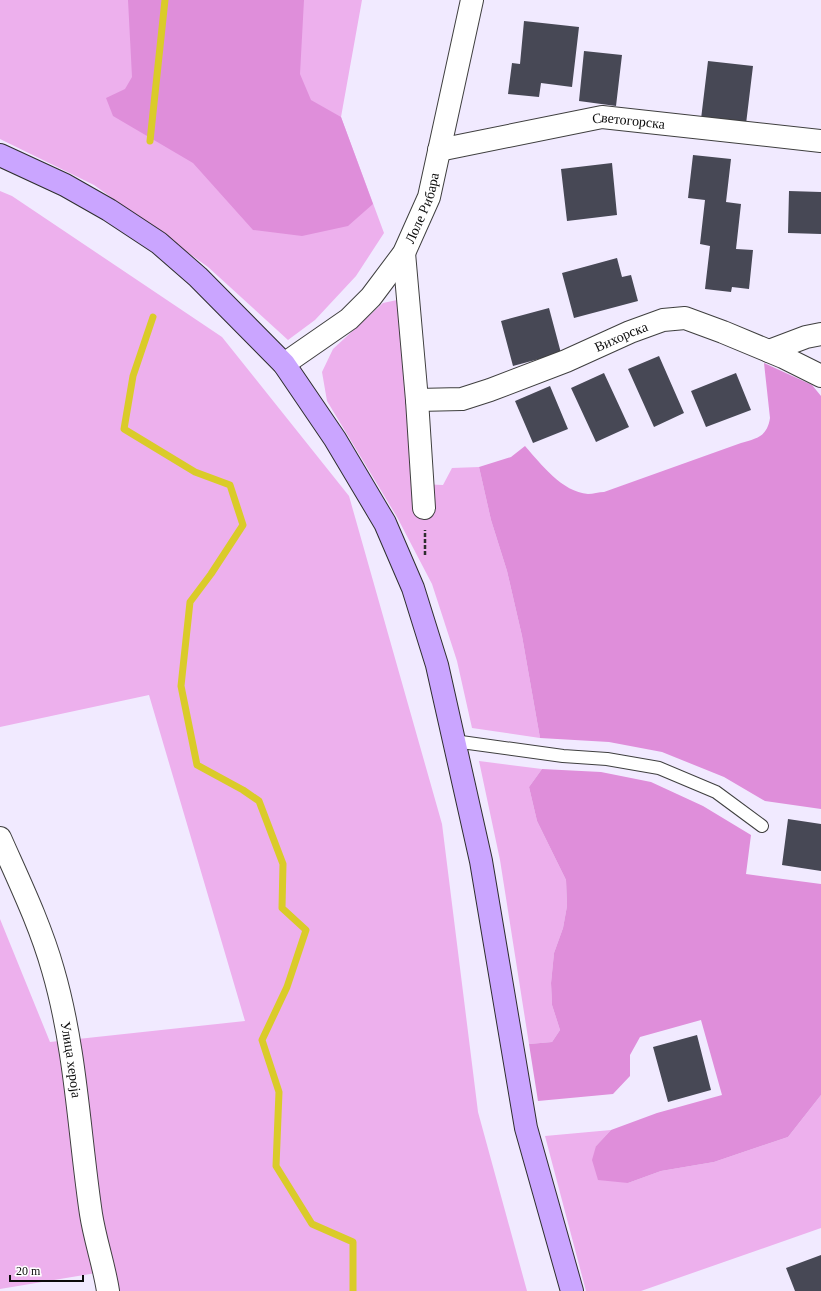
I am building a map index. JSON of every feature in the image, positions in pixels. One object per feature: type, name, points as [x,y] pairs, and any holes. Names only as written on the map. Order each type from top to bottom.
[{"type":"main road","points":[[0,155],[72,189],[109,210],[159,243],[198,277],[284,364],[335,439],[385,522],[413,588],[437,665],[481,862],[526,1128],[572,1291]]},
{"type":"street","name":"Лоле Рибара","points":[[284,364],[349,319],[371,297],[404,253],[429,197],[472,0]]},
{"type":"street","name":"Светогорска","points":[[439,150],[602,117],[821,141]]},
{"type":"street","points":[[404,253],[417,400],[424,508]]},
{"type":"street","name":"Вихорска","points":[[417,400],[462,399],[566,361],[630,332],[663,320],[685,318],[769,351],[821,376]]},
{"type":"street","points":[[769,351],[806,337],[821,334]]},
{"type":"street","name":"Улица хероја","points":[[0,838],[35,918],[53,969],[65,1016],[91,1216],[108,1291]]},
{"type":"lane","points":[[454,741],[563,756],[607,759],[659,768],[716,792],[762,826]]},
{"type":"shaded area","points":[[0,0],[362,0],[341,117],[384,233],[356,276],[315,320],[288,340],[208,267],[94,185],[0,139]]},
{"type":"shaded area","points":[[128,0],[304,0],[300,74],[311,100],[341,117],[373,204],[348,226],[302,236],[253,230],[193,163],[113,116],[106,98],[125,89],[132,77]]},
{"type":"shaded area","points":[[0,191],[12,196],[222,337],[349,496],[442,824],[478,1112],[527,1291],[104,1291],[102,1272],[0,1289],[0,919],[50,1042],[245,1021],[149,695],[0,727]]},
{"type":"shaded area","points":[[397,300],[418,484],[443,485],[452,468],[479,467],[491,520],[507,571],[522,636],[540,738],[472,728],[457,661],[432,584],[397,517],[327,401],[322,372],[333,349],[383,303]]},
{"type":"shaded area","points":[[764,363],[812,385],[821,396],[821,809],[765,801],[724,777],[662,752],[609,742],[540,738],[522,636],[507,571],[491,520],[479,467],[511,457],[525,446],[545,469],[561,483],[578,492],[590,494],[604,492],[752,440],[764,433],[769,424],[770,418]]},
{"type":"shaded area","points":[[479,761],[542,769],[529,787],[537,821],[566,880],[567,906],[563,928],[554,953],[551,983],[552,1005],[560,1030],[552,1042],[529,1044],[500,860]]},
{"type":"shaded area","points":[[542,769],[601,772],[651,782],[703,806],[751,835],[746,874],[821,884],[821,1095],[788,1137],[714,1162],[661,1171],[628,1183],[598,1180],[592,1160],[596,1146],[611,1130],[657,1113],[722,1095],[701,1020],[640,1037],[630,1055],[630,1076],[613,1094],[538,1101],[529,1044],[552,1042],[560,1030],[552,1005],[551,983],[554,953],[563,928],[567,906],[566,880],[537,821],[529,787]]},
{"type":"shaded area","points":[[821,1095],[821,1228],[641,1291],[586,1291],[545,1136],[611,1130],[596,1146],[628,1183],[661,1171],[714,1162],[788,1137]]},
{"type":"building","points":[[524,21],[579,27],[572,87],[541,83],[539,97],[508,94],[512,63],[520,64]]},
{"type":"building","points":[[584,51],[622,55],[616,106],[579,101]]},
{"type":"building","points":[[708,61],[753,66],[746,124],[701,119]]},
{"type":"building","points":[[693,155],[731,159],[726,202],[741,204],[736,249],[753,250],[749,289],[732,287],[731,292],[705,289],[710,246],[700,244],[705,200],[688,198]]},
{"type":"building","points":[[612,163],[617,215],[567,221],[561,169]]},
{"type":"building","points":[[789,191],[821,192],[821,234],[788,233]]},
{"type":"building","points":[[617,258],[622,277],[631,275],[638,301],[574,318],[562,273]]},
{"type":"building","points":[[549,308],[561,353],[513,366],[501,321]]},
{"type":"building","points":[[659,356],[684,413],[654,427],[628,369]]},
{"type":"building","points":[[604,373],[629,427],[596,442],[571,388]]},
{"type":"building","points":[[736,373],[751,410],[706,427],[691,391]]},
{"type":"building","points":[[550,386],[568,429],[533,443],[515,401]]},
{"type":"building","points":[[788,819],[821,824],[821,871],[782,865]]},
{"type":"building","points":[[697,1035],[711,1090],[668,1102],[653,1047]]},
{"type":"building","points":[[821,1255],[821,1291],[795,1291],[786,1268]]},
{"type":"waterway","points":[[150,141],[165,0]]},
{"type":"waterway","points":[[153,317],[133,376],[124,429],[195,472],[230,485],[243,525],[211,574],[190,602],[181,686],[197,765],[243,790],[259,801],[283,864],[282,908],[306,930],[287,987],[262,1040],[279,1092],[276,1166],[312,1224],[353,1242],[353,1291]]}]
